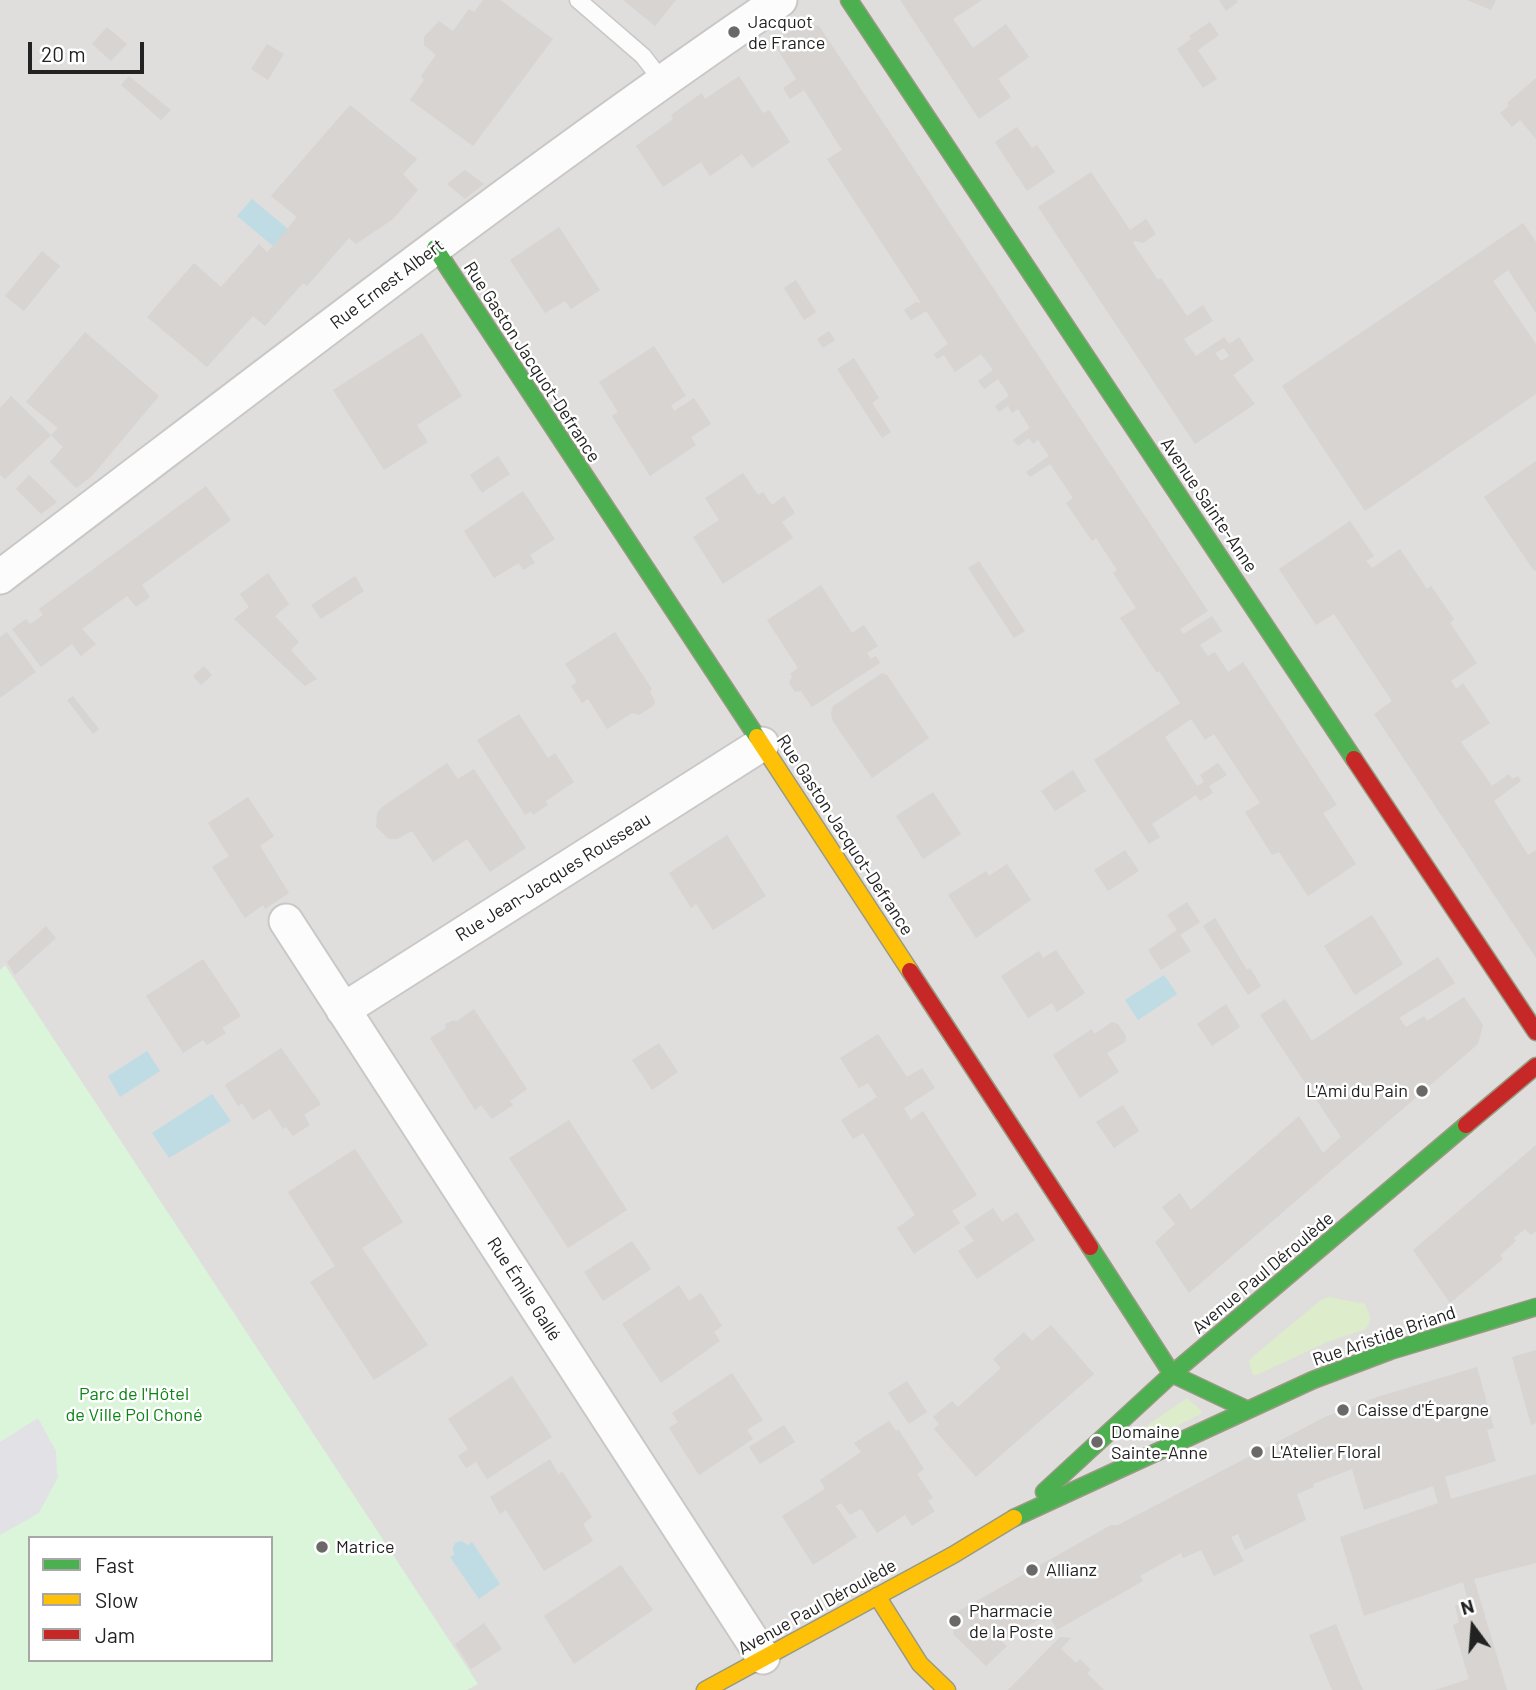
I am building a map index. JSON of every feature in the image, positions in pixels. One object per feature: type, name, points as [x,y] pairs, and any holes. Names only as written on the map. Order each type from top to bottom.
[{"type":"street","name":"Rue Ernest Albert","points":[[0,577],[435,248],[780,0]]},
{"type":"street","name":"Avenue Sainte-Anne","points":[[849,0],[1536,1032]]},
{"type":"street","name":"Rue Gaston Jacquot-Defrance","points":[[435,248],[1172,1374]]},
{"type":"street","name":"Rue Jean-Jacques Rousseau","points":[[343,1010],[762,744]]},
{"type":"street","name":"Rue Émile Gallé","points":[[286,921],[764,1657]]},
{"type":"street","name":"Avenue Paul Déroulède","points":[[1020,1515],[1172,1374],[1536,1066]]},
{"type":"street","name":"Rue Aristide Briand","points":[[1248,1410],[1313,1380],[1390,1351],[1536,1307]]},
{"type":"street","points":[[1172,1374],[1248,1410]]},
{"type":"street","name":"Avenue Paul Déroulède","points":[[705,1690],[1020,1515],[1248,1410]]},
{"type":"street","points":[[877,1596],[920,1664],[947,1690]]},
{"type":"lane","points":[[578,0],[643,56],[663,82]]},
{"type":"shaded area","points":[[0,0],[1536,0],[1536,1690],[0,1690]]},
{"type":"shaded area","points":[[38,1418],[56,1451],[59,1475],[39,1513],[0,1535],[0,1442]]},
{"type":"green space","name":"Parc de l'Hôtel de Ville Pol Choné","points":[[5,965],[478,1684],[467,1690],[0,1690],[0,970]]},
{"type":"green space","points":[[1329,1297],[1365,1304],[1371,1319],[1366,1329],[1327,1342],[1261,1373],[1252,1373],[1249,1361],[1257,1353],[1321,1300]]},
{"type":"green space","points":[[1187,1398],[1201,1410],[1201,1414],[1148,1440],[1143,1432],[1146,1426]]},
{"type":"water","points":[[252,199],[288,229],[273,246],[237,216]]},
{"type":"water","points":[[1164,975],[1177,994],[1138,1020],[1125,1000]]},
{"type":"water","points":[[147,1051],[160,1071],[120,1097],[108,1076]]},
{"type":"water","points":[[212,1094],[231,1121],[169,1158],[152,1133]]},
{"type":"water","points":[[461,1541],[468,1545],[472,1542],[500,1584],[479,1599],[450,1557],[454,1555],[455,1543]]},
{"type":"building","points":[[483,0],[500,0],[553,39],[473,146],[410,100],[424,80],[421,76],[436,55],[424,45],[424,37],[439,21],[453,31],[469,9],[474,12]]},
{"type":"building","points":[[623,0],[676,0],[655,26]]},
{"type":"building","points":[[900,0],[982,0],[953,19],[973,48],[1006,24],[1029,57],[998,79],[1011,97],[979,119]]},
{"type":"building","points":[[1219,0],[1236,0],[1238,2],[1226,11]]},
{"type":"building","points":[[1467,0],[1496,0],[1491,10]]},
{"type":"building","points":[[1210,22],[1219,35],[1198,50],[1217,79],[1203,88],[1177,49],[1191,39],[1189,36]]},
{"type":"building","points":[[802,23],[819,26],[1208,611],[1180,629],[1183,634],[1212,616],[1222,631],[1200,645],[1208,656],[1215,652],[1228,672],[1243,662],[1337,805],[1323,813],[1356,864],[1308,896],[1279,852],[1272,855],[1245,812],[1260,803],[1214,734],[1205,740],[1191,719],[1165,737],[1197,786],[1204,782],[1200,775],[1218,763],[1227,775],[1209,786],[1213,793],[1200,801],[1196,795],[1152,824],[1160,837],[1149,844],[1094,760],[1180,703],[1120,618],[1136,608],[1113,573],[1117,570],[1096,538],[1092,541],[1066,503],[1073,498],[1050,464],[1030,477],[1026,472],[1049,456],[1038,440],[1033,444],[1029,438],[1018,446],[1013,440],[1030,428],[1018,409],[1012,413],[1008,406],[999,412],[995,406],[1009,396],[998,379],[984,389],[978,381],[993,370],[981,354],[955,372],[944,355],[937,359],[934,354],[948,344],[926,311],[911,320],[904,310],[916,302],[921,303],[827,159],[842,150],[804,90],[790,99],[783,88],[796,79],[773,42]]},
{"type":"building","points":[[107,27],[127,44],[111,61],[92,44]]},
{"type":"building","points":[[267,44],[284,54],[268,80],[251,69]]},
{"type":"building","points":[[129,76],[171,110],[161,120],[121,85]]},
{"type":"building","points":[[739,76],[763,113],[769,110],[790,142],[752,168],[742,154],[710,176],[701,162],[663,187],[636,146],[673,119],[671,115],[696,97],[702,93],[705,99]]},
{"type":"building","points":[[1536,78],[1536,139],[1520,120],[1512,127],[1500,113],[1509,106],[1507,103]]},
{"type":"building","points":[[350,105],[417,159],[403,174],[418,190],[393,219],[356,244],[349,238],[307,286],[303,283],[265,326],[253,316],[207,367],[147,317],[194,263],[221,287],[259,244],[267,252],[273,246],[297,217],[271,196]]},
{"type":"building","points":[[1017,127],[1032,148],[1037,145],[1055,172],[1027,191],[995,142]]},
{"type":"building","points":[[465,170],[484,184],[465,199],[447,184]]},
{"type":"building","points":[[1091,172],[1130,230],[1146,219],[1156,234],[1143,243],[1133,243],[1187,316],[1203,305],[1213,321],[1184,339],[1196,356],[1224,337],[1229,344],[1239,337],[1254,360],[1233,375],[1255,404],[1195,444],[1038,207]],"holes":[[[1224,348],[1229,356],[1221,361],[1215,353]]]},
{"type":"building","points":[[1523,223],[1536,242],[1536,313],[1508,270],[1493,281],[1536,344],[1536,394],[1365,511],[1282,386]]},
{"type":"building","points":[[559,227],[600,290],[571,309],[565,301],[545,313],[510,260]]},
{"type":"building","points":[[42,251],[60,266],[24,311],[5,296]]},
{"type":"building","points":[[796,280],[816,312],[804,320],[784,288]]},
{"type":"building","points":[[829,331],[835,340],[823,348],[817,339]]},
{"type":"building","points":[[85,332],[159,396],[92,476],[76,488],[50,462],[63,447],[51,435],[58,428],[26,402]]},
{"type":"building","points":[[422,333],[462,396],[417,425],[428,442],[384,470],[333,390]]},
{"type":"building","points":[[654,346],[686,396],[671,405],[674,411],[694,398],[711,424],[691,437],[696,445],[650,476],[612,416],[618,412],[599,382]]},
{"type":"building","points":[[854,358],[879,398],[872,403],[891,432],[882,438],[837,369]]},
{"type":"building","points":[[11,396],[51,435],[5,479],[0,475],[0,408]]},
{"type":"building","points":[[498,456],[510,474],[482,493],[470,475]]},
{"type":"building","points":[[1536,461],[1536,570],[1534,571],[1484,497]]},
{"type":"building","points":[[743,473],[758,495],[763,492],[772,505],[784,496],[795,513],[782,522],[793,538],[723,584],[693,537],[719,520],[705,498]]},
{"type":"building","points":[[29,475],[57,502],[41,514],[16,489]]},
{"type":"building","points":[[206,486],[231,520],[142,585],[150,597],[136,607],[127,596],[82,629],[96,644],[81,656],[72,644],[41,667],[12,629],[26,619],[30,624],[43,615],[39,609]]},
{"type":"building","points":[[523,491],[555,539],[530,555],[535,563],[523,570],[519,563],[494,578],[464,531]]},
{"type":"building","points":[[1350,521],[1374,556],[1366,561],[1372,568],[1400,549],[1427,589],[1431,586],[1454,619],[1450,623],[1477,663],[1451,681],[1456,689],[1463,683],[1490,723],[1461,742],[1492,786],[1509,774],[1512,779],[1518,776],[1521,781],[1494,801],[1528,855],[1536,850],[1536,958],[1374,714],[1392,701],[1334,614],[1316,625],[1279,569]]},
{"type":"building","points":[[979,561],[1025,631],[1014,638],[968,568]]},
{"type":"building","points":[[268,573],[289,604],[275,616],[299,642],[291,650],[317,679],[305,686],[234,619],[249,607],[240,594]]},
{"type":"building","points":[[355,576],[364,591],[321,619],[311,605]]},
{"type":"building","points":[[821,585],[852,633],[864,625],[878,646],[867,653],[871,659],[876,656],[880,663],[812,707],[801,691],[795,692],[789,683],[792,676],[790,674],[798,668],[767,620]]},
{"type":"building","points":[[7,632],[36,672],[0,698],[0,637]]},
{"type":"building","points":[[615,632],[652,689],[650,691],[655,702],[639,715],[632,713],[607,729],[588,699],[582,703],[571,686],[577,682],[565,664]]},
{"type":"building","points":[[204,666],[212,675],[201,685],[193,676]]},
{"type":"building","points":[[882,673],[887,675],[929,738],[872,778],[832,720],[831,713],[833,706]]},
{"type":"building","points":[[73,696],[99,729],[93,734],[67,700]]},
{"type":"building","points":[[519,714],[548,758],[555,753],[574,782],[546,801],[548,805],[533,815],[531,811],[525,815],[477,740]]},
{"type":"building","points":[[447,763],[458,779],[474,769],[526,848],[490,872],[467,839],[433,862],[412,831],[397,839],[389,839],[376,827],[377,813],[382,807]]},
{"type":"building","points":[[1073,770],[1086,791],[1055,811],[1041,791]]},
{"type":"building","points":[[933,792],[961,834],[923,859],[896,816]]},
{"type":"building","points":[[248,797],[274,836],[260,846],[289,893],[265,909],[263,905],[245,918],[212,867],[229,856],[208,823]]},
{"type":"building","points":[[727,835],[766,896],[713,930],[696,904],[691,908],[669,873]]},
{"type":"building","points":[[1125,850],[1139,871],[1108,891],[1094,870]]},
{"type":"building","points":[[1007,864],[1031,900],[976,938],[948,895],[986,871],[989,876]]},
{"type":"building","points":[[1187,902],[1200,922],[1180,935],[1191,951],[1161,970],[1148,950],[1177,930],[1167,915]]},
{"type":"building","points":[[1372,915],[1403,964],[1355,995],[1324,946]]},
{"type":"building","points":[[1215,918],[1247,970],[1250,968],[1261,986],[1248,995],[1203,926]]},
{"type":"building","points":[[46,926],[56,938],[15,975],[7,962]]},
{"type":"building","points":[[1056,950],[1085,993],[1057,1012],[1052,1003],[1028,1018],[1001,976],[1039,951],[1043,958]]},
{"type":"building","points":[[1438,957],[1455,983],[1399,1018],[1406,1027],[1424,1016],[1427,1021],[1464,997],[1483,1025],[1478,1044],[1189,1293],[1155,1242],[1175,1224],[1162,1207],[1180,1193],[1191,1210],[1299,1116],[1323,1153],[1341,1137],[1260,1015],[1285,999],[1312,1041]]},
{"type":"building","points":[[203,959],[241,1016],[222,1028],[226,1033],[207,1045],[203,1040],[183,1053],[146,996]]},
{"type":"building","points":[[1226,1004],[1240,1027],[1212,1046],[1197,1024]]},
{"type":"building","points":[[474,1009],[527,1089],[510,1101],[513,1105],[492,1119],[481,1105],[475,1110],[430,1038],[446,1028],[445,1024],[454,1020],[456,1022]]},
{"type":"building","points":[[1112,1022],[1118,1024],[1126,1036],[1125,1042],[1107,1053],[1119,1072],[1080,1098],[1053,1055],[1092,1029],[1094,1034]]},
{"type":"building","points":[[878,1034],[907,1077],[922,1068],[935,1088],[904,1108],[911,1120],[923,1111],[977,1195],[952,1211],[960,1223],[914,1254],[897,1228],[915,1215],[863,1133],[853,1139],[841,1120],[877,1097],[868,1083],[859,1088],[840,1058]]},
{"type":"building","points":[[659,1043],[678,1072],[652,1090],[632,1060]]},
{"type":"building","points":[[281,1048],[321,1104],[304,1115],[310,1125],[293,1136],[286,1127],[283,1129],[270,1109],[253,1120],[242,1103],[238,1106],[225,1085]]},
{"type":"building","points":[[1123,1105],[1139,1131],[1114,1148],[1096,1122]]},
{"type":"building","points":[[569,1120],[627,1210],[568,1248],[509,1158]]},
{"type":"building","points":[[1536,1145],[1536,1231],[1531,1235],[1525,1229],[1514,1238],[1516,1241],[1500,1255],[1503,1259],[1450,1303],[1413,1250]]},
{"type":"building","points":[[355,1149],[403,1222],[362,1248],[428,1345],[374,1380],[310,1282],[335,1266],[288,1192]]},
{"type":"building","points":[[993,1208],[1002,1222],[1017,1212],[1035,1240],[977,1279],[958,1251],[974,1241],[964,1227]]},
{"type":"building","points":[[632,1241],[651,1269],[603,1301],[584,1272]]},
{"type":"building","points":[[679,1285],[689,1301],[701,1293],[722,1326],[714,1332],[720,1341],[661,1383],[622,1324]]},
{"type":"building","points":[[1051,1325],[1094,1374],[976,1477],[934,1429],[939,1424],[933,1417],[952,1401],[958,1407],[1001,1368],[993,1359],[1024,1332],[1032,1341]]},
{"type":"building","points":[[1536,1350],[1536,1423],[1531,1425],[1512,1357]]},
{"type":"building","points":[[1477,1367],[1494,1428],[1487,1430],[1496,1461],[1445,1477],[1451,1499],[1536,1474],[1536,1563],[1474,1579],[1507,1690],[1435,1690],[1469,1679],[1453,1625],[1459,1622],[1455,1606],[1468,1601],[1463,1582],[1364,1616],[1340,1537],[1438,1503],[1433,1486],[1364,1510],[1352,1469],[1313,1484],[1314,1487],[1297,1494],[1306,1520],[1245,1550],[1238,1534],[1231,1537],[1244,1561],[1214,1576],[1201,1550],[1183,1558],[1181,1553],[1140,1576],[1143,1581],[1057,1630],[1048,1614],[1001,1641],[1007,1646],[986,1666],[953,1634],[957,1612],[1111,1525],[1118,1525],[1325,1417],[1377,1397]]},
{"type":"building","points":[[732,1373],[763,1420],[747,1430],[753,1439],[699,1475],[669,1428],[678,1422],[672,1413]]},
{"type":"building","points":[[512,1376],[552,1437],[487,1479],[476,1462],[466,1468],[458,1456],[468,1449],[448,1419]]},
{"type":"building","points":[[907,1381],[927,1412],[909,1424],[888,1393]]},
{"type":"building","points":[[889,1421],[896,1431],[898,1429],[924,1469],[917,1474],[933,1498],[928,1501],[935,1511],[912,1526],[905,1515],[877,1533],[861,1509],[850,1515],[841,1503],[836,1506],[857,1537],[813,1565],[782,1516],[825,1489],[820,1480],[861,1452],[854,1443]]},
{"type":"building","points":[[784,1425],[795,1442],[760,1464],[749,1447]]},
{"type":"building","points":[[550,1459],[559,1475],[562,1471],[592,1517],[583,1524],[593,1541],[544,1571],[506,1510],[500,1514],[490,1497]]},
{"type":"building","points":[[621,1565],[653,1610],[574,1664],[544,1616]]},
{"type":"building","points":[[484,1623],[502,1649],[471,1669],[455,1644]]},
{"type":"building","points":[[1336,1624],[1363,1690],[1332,1690],[1309,1635]]},
{"type":"building","points":[[1060,1637],[1071,1638],[1061,1649],[1076,1663],[1080,1659],[1091,1670],[1087,1673],[1104,1690],[1008,1690]]},
{"type":"traffic: fast","points":[[849,0],[1354,759]]},
{"type":"traffic: fast","points":[[435,248],[757,737]]},
{"type":"traffic: fast","points":[[1044,1492],[1172,1374],[1466,1125]]},
{"type":"traffic: fast","points":[[1090,1247],[1172,1374],[1248,1410]]},
{"type":"traffic: fast","points":[[1014,1518],[1313,1380],[1390,1351],[1536,1307]]},
{"type":"traffic: slow","points":[[757,737],[910,971]]},
{"type":"traffic: slow","points":[[705,1690],[953,1555],[1014,1518]]},
{"type":"traffic: slow","points":[[877,1596],[920,1664],[947,1690]]},
{"type":"traffic: jam","points":[[1354,759],[1536,1032]]},
{"type":"traffic: jam","points":[[910,971],[1090,1247]]},
{"type":"traffic: jam","points":[[1466,1125],[1536,1066]]},
{"type":"place","name":"Jacquot de France","points":[[734,32]]},
{"type":"place","name":"L'Ami du Pain","points":[[1422,1091]]},
{"type":"place","name":"Caisse d'Épargne","points":[[1343,1410]]},
{"type":"place","name":"Domaine Sainte-Anne","points":[[1097,1442]]},
{"type":"place","name":"L'Atelier Floral","points":[[1257,1452]]},
{"type":"place","name":"Matrice","points":[[322,1547]]},
{"type":"place","name":"Allianz","points":[[1032,1570]]},
{"type":"place","name":"Pharmacie de la Poste","points":[[955,1621]]}]
